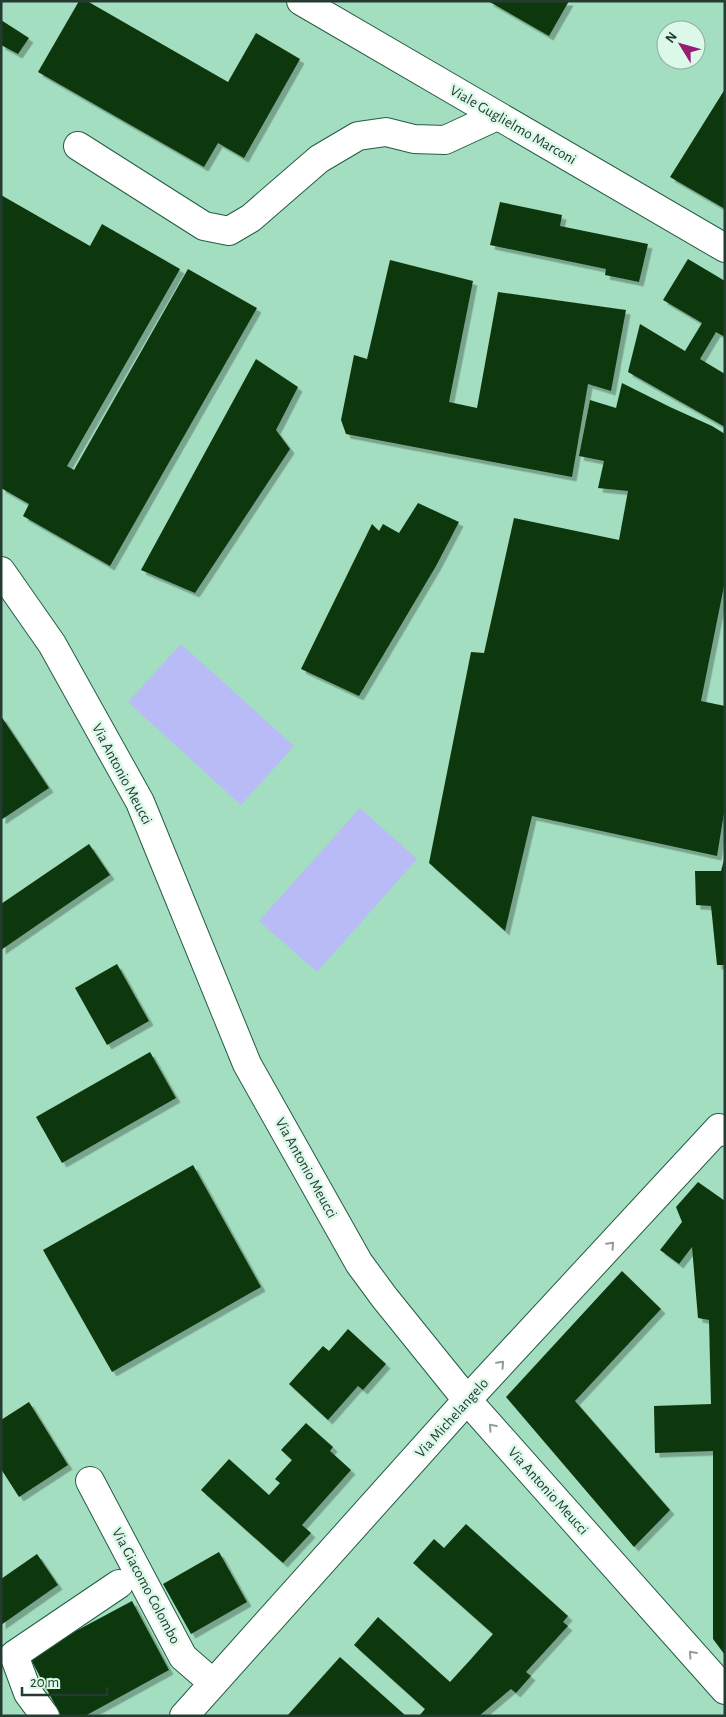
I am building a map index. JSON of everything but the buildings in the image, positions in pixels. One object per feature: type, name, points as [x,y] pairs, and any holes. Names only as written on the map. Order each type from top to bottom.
[{"type":"street","name":"Viale Guglielmo Marconi","points":[[301,1],[725,248]]},
{"type":"street","points":[[78,146],[204,226],[229,231],[251,218],[320,159],[358,136],[386,132],[414,139],[445,140],[497,116]]},
{"type":"street","name":"Via Antonio Meucci","points":[[1,571],[52,644],[140,802],[247,1064],[360,1263],[467,1400],[725,1690]]},
{"type":"street","name":"Via Michelangelo","points":[[184,1716],[467,1400],[719,1128],[725,1132]]},
{"type":"street","name":"Via Giacomo Colombo","points":[[90,1481],[184,1657],[213,1683]]},
{"type":"street","points":[[46,1716],[28,1693],[14,1655],[119,1584]]},
{"type":"shaded area","points":[[181,644],[294,746],[241,805],[128,702]]},
{"type":"shaded area","points":[[360,808],[417,859],[317,972],[259,921]]}]
